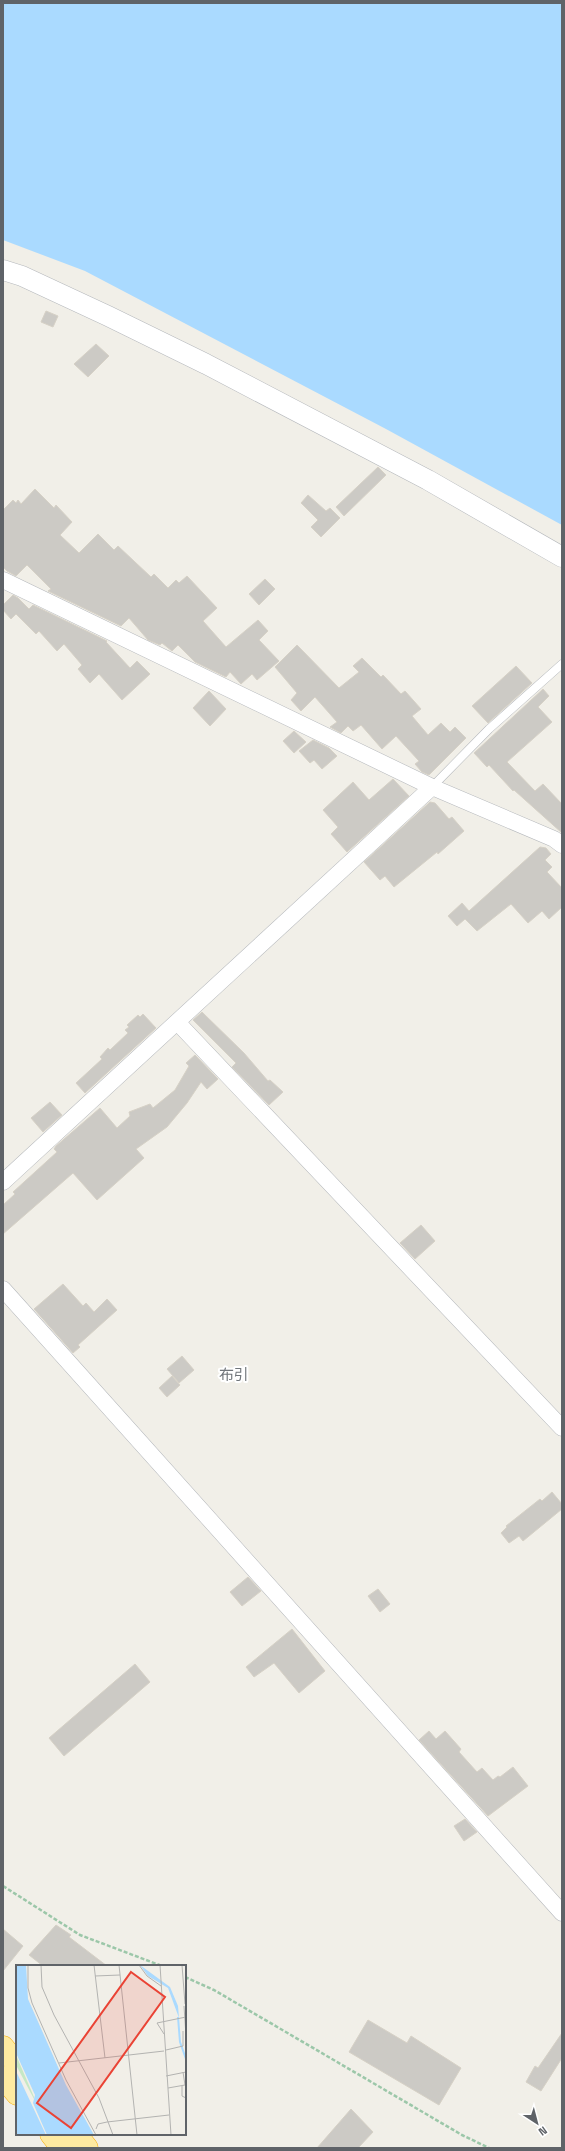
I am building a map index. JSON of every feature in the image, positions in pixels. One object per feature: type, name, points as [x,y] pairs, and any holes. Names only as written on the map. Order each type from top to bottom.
[{"type":"highway","points":[[3,2047],[16,2063]]},
{"type":"highway","points":[[3,2077],[16,2093]]},
{"type":"highway","points":[[52,2135],[62,2148]]},
{"type":"highway","points":[[77,2135],[87,2148]]},
{"type":"street","points":[[3,270],[22,276],[176,348],[434,483],[562,557]]},
{"type":"street","points":[[3,580],[432,788],[554,839],[562,845]]},
{"type":"street","points":[[3,1182],[178,1023],[432,788]]},
{"type":"street","points":[[178,1023],[562,1428]]},
{"type":"street","points":[[3,1289],[562,1913]]},
{"type":"lane","points":[[432,788],[489,729],[562,664]]},
{"type":"path","points":[[3,1886],[80,1935],[159,1965]]},
{"type":"path","points":[[186,1977],[214,1990],[462,2135],[489,2148]]},
{"type":"water","points":[[3,3],[562,3],[562,525],[386,429],[85,271],[3,240]]},
{"type":"building","points":[[46,311],[58,316],[53,327],[41,322]]},
{"type":"building","points":[[96,344],[109,356],[88,377],[74,364]]},
{"type":"building","points":[[378,467],[386,475],[344,516],[336,507]]},
{"type":"building","points":[[35,489],[54,508],[56,505],[72,522],[60,535],[79,553],[98,534],[114,550],[118,546],[151,577],[154,574],[168,588],[176,580],[179,583],[187,576],[217,608],[203,621],[226,647],[258,620],[268,631],[259,640],[279,661],[257,680],[252,674],[241,684],[230,672],[226,677],[195,662],[178,645],[172,651],[162,643],[160,645],[148,640],[129,618],[121,626],[48,591],[51,589],[27,565],[16,576],[7,571],[3,567],[3,510],[13,500],[16,503],[18,500],[21,504]]},
{"type":"building","points":[[308,495],[326,511],[330,508],[340,518],[321,537],[311,527],[318,520],[301,503]]},
{"type":"building","points":[[265,579],[275,589],[259,605],[249,594]]},
{"type":"building","points":[[13,595],[29,609],[33,605],[107,641],[106,642],[130,668],[137,661],[150,674],[122,700],[99,674],[90,683],[78,669],[82,665],[64,644],[57,651],[39,631],[36,634],[16,614],[11,619],[3,610],[3,605]]},
{"type":"building","points":[[297,645],[339,688],[359,672],[353,666],[362,658],[381,677],[383,675],[401,694],[405,691],[421,709],[412,716],[428,735],[441,723],[450,732],[455,727],[466,738],[429,775],[422,772],[415,764],[419,761],[396,736],[382,749],[361,725],[353,731],[348,726],[341,733],[330,727],[337,722],[315,697],[301,711],[291,700],[297,693],[275,667]]},
{"type":"building","points":[[516,666],[532,683],[488,723],[472,706]]},
{"type":"building","points":[[543,689],[549,696],[538,707],[552,722],[507,762],[535,791],[543,784],[562,804],[562,833],[514,790],[513,791],[489,765],[487,767],[474,753]]},
{"type":"building","points":[[209,691],[226,709],[210,726],[193,708]]},
{"type":"building","points":[[294,731],[306,742],[294,753],[283,741]]},
{"type":"building","points":[[313,740],[329,748],[337,756],[322,769],[314,760],[310,763],[299,751]]},
{"type":"building","points":[[393,779],[409,796],[347,852],[331,834],[338,827],[323,810],[353,782],[369,800]]},
{"type":"building","points":[[430,802],[435,803],[449,819],[452,817],[464,831],[438,854],[437,852],[394,887],[385,876],[380,880],[364,862]]},
{"type":"building","points":[[540,847],[546,848],[551,854],[545,860],[552,867],[547,872],[562,888],[562,907],[549,919],[542,911],[528,923],[511,904],[477,931],[465,919],[457,926],[448,916],[462,903],[469,911]]},
{"type":"building","points":[[202,1012],[244,1053],[268,1081],[270,1080],[283,1092],[269,1105],[232,1067],[236,1063],[193,1020]]},
{"type":"building","points":[[143,1014],[156,1028],[85,1093],[76,1083],[102,1059],[100,1057],[108,1048],[110,1050],[128,1033],[125,1030],[129,1027],[127,1025],[138,1015],[140,1017]]},
{"type":"building","points":[[195,1055],[218,1079],[207,1089],[201,1082],[187,1103],[167,1127],[136,1149],[144,1158],[97,1200],[73,1173],[3,1234],[3,1205],[15,1194],[13,1192],[57,1152],[54,1149],[56,1146],[100,1108],[117,1128],[130,1116],[129,1112],[150,1104],[153,1108],[175,1090],[189,1066],[186,1063]]},
{"type":"building","points":[[50,1102],[62,1115],[43,1132],[31,1118]]},
{"type":"building","points":[[421,1225],[435,1241],[415,1259],[400,1243]]},
{"type":"building","points":[[63,1284],[83,1306],[86,1303],[94,1312],[107,1299],[117,1310],[78,1345],[80,1347],[73,1353],[34,1309]]},
{"type":"building","points":[[182,1356],[194,1370],[179,1383],[167,1369]]},
{"type":"building","points":[[172,1376],[180,1385],[167,1397],[159,1388]]},
{"type":"building","points":[[552,1492],[562,1504],[562,1509],[523,1541],[519,1536],[509,1543],[501,1533],[507,1527],[506,1526],[540,1499],[542,1501]]},
{"type":"building","points":[[248,1577],[261,1591],[242,1606],[230,1592]]},
{"type":"building","points":[[378,1589],[390,1604],[380,1612],[368,1596]]},
{"type":"building","points":[[292,1629],[325,1671],[299,1693],[274,1663],[254,1677],[246,1667]]},
{"type":"building","points":[[135,1664],[150,1682],[64,1756],[49,1738]]},
{"type":"building","points":[[429,1731],[436,1739],[445,1731],[461,1749],[459,1752],[477,1772],[482,1768],[493,1780],[498,1776],[500,1777],[513,1767],[528,1786],[488,1816],[419,1740]]},
{"type":"building","points":[[465,1819],[477,1832],[464,1841],[454,1826]]},
{"type":"building","points":[[56,1925],[71,1935],[69,1937],[106,1965],[42,1965],[29,1955]]},
{"type":"building","points":[[3,1929],[23,1946],[3,1971]]},
{"type":"building","points":[[368,2020],[407,2043],[411,2036],[461,2068],[439,2105],[349,2052]]},
{"type":"building","points":[[562,2033],[562,2058],[541,2091],[526,2082],[535,2066],[538,2068]]},
{"type":"building","points":[[351,2109],[373,2132],[358,2148],[317,2148]]},
{"type":"district","name":"布引","points":[[234,1375]]}]
